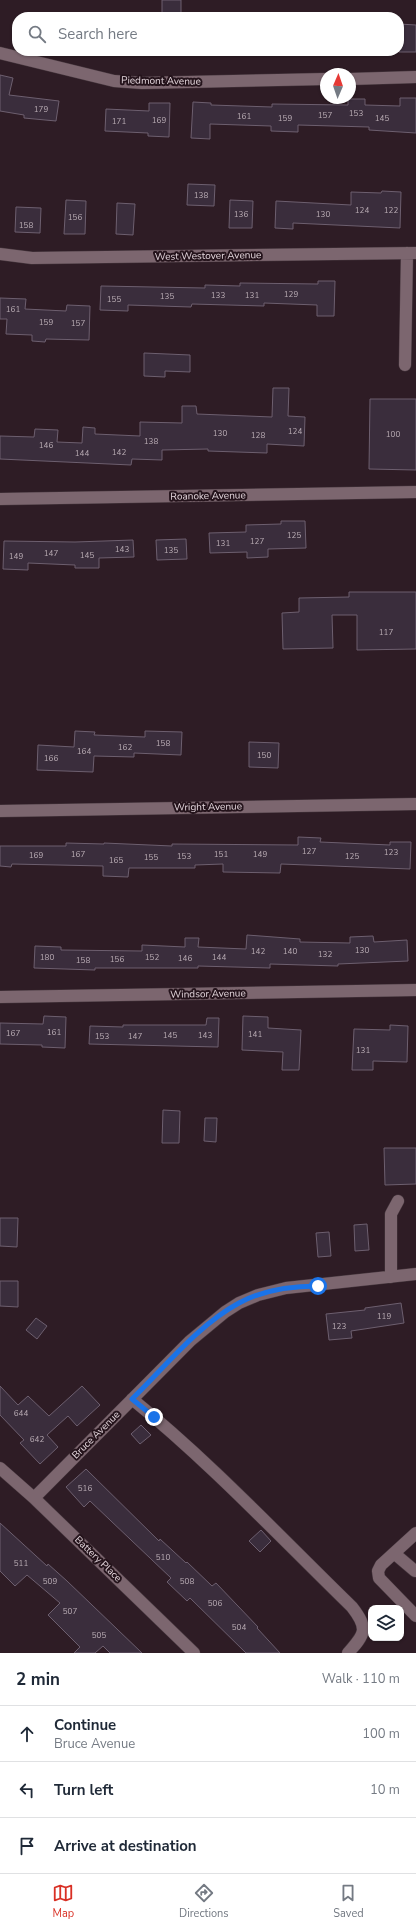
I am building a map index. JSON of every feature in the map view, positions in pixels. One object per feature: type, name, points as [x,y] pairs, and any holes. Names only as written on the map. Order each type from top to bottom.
[{"type":"street","name":"Piedmont Avenue","points":[[0,53],[12,56]]},
{"type":"street","name":"Piedmont Avenue","points":[[12,56],[114,81],[142,83],[320,79]]},
{"type":"street","points":[[356,79],[416,78]]},
{"type":"street","points":[[405,365],[412,253]]},
{"type":"street","name":"West Westover Avenue","points":[[0,254],[32,258],[412,253]]},
{"type":"street","name":"Roanoke Avenue","points":[[0,499],[416,492]]},
{"type":"street","name":"Wright Avenue","points":[[0,811],[416,804]]},
{"type":"street","name":"Windsor Avenue","points":[[0,997],[416,990]]},
{"type":"street","points":[[391,1277],[391,1214],[398,1201]]},
{"type":"street","name":"Bruce Avenue","points":[[34,1498],[190,1341],[225,1312],[239,1303],[258,1295],[286,1288],[416,1274]]},
{"type":"street","points":[[132,1399],[154,1417],[222,1481],[360,1616],[364,1631],[361,1638],[348,1653]]},
{"type":"street","name":"Battery Place","points":[[0,1468],[34,1498],[194,1653]]},
{"type":"street","points":[[416,1533],[382,1565],[378,1571],[379,1578],[416,1616]]},
{"type":"street","points":[[395,1554],[415,1573]]},
{"type":"street","points":[[415,1573],[416,1559]]},
{"type":"building","points":[[162,0],[181,0],[181,12],[162,12]]},
{"type":"building","points":[[404,24],[416,25],[416,52],[404,52]]},
{"type":"building","points":[[0,75],[13,78],[9,95],[59,101],[56,121],[24,118],[24,115],[0,111]]},
{"type":"building","points":[[400,98],[416,98],[416,133],[369,130],[369,127],[298,125],[298,132],[271,131],[271,126],[210,124],[210,139],[191,138],[193,102],[211,103],[211,105],[272,107],[272,104],[348,105],[356,104],[356,99],[365,99],[365,105],[400,106]]},
{"type":"building","points":[[149,103],[170,103],[169,137],[148,136],[148,133],[105,131],[106,109],[149,111]]},
{"type":"building","points":[[188,184],[215,185],[214,206],[187,205]]},
{"type":"building","points":[[382,191],[401,192],[400,228],[293,223],[293,229],[275,228],[276,201],[351,205],[351,192],[381,193]]},
{"type":"building","points":[[66,200],[86,201],[85,234],[64,234]]},
{"type":"building","points":[[230,200],[253,201],[252,228],[229,228]]},
{"type":"building","points":[[117,203],[135,204],[133,235],[116,234]]},
{"type":"building","points":[[16,207],[41,208],[40,233],[15,232]]},
{"type":"building","points":[[318,281],[335,281],[334,316],[317,316],[317,305],[264,303],[264,306],[192,304],[191,307],[128,305],[128,311],[100,310],[101,286],[205,288],[205,285],[240,286],[240,283],[318,284]]},
{"type":"building","points":[[0,298],[26,299],[25,309],[66,311],[67,305],[90,306],[89,340],[46,339],[45,342],[32,341],[32,335],[6,334],[7,319],[0,319]]},
{"type":"building","points":[[144,353],[190,355],[190,372],[165,371],[165,377],[144,376]]},
{"type":"building","points":[[273,388],[289,388],[288,416],[305,417],[304,446],[267,444],[267,453],[208,451],[208,449],[162,450],[162,460],[132,459],[131,465],[0,459],[0,436],[34,437],[35,429],[58,430],[57,442],[82,443],[83,427],[95,428],[95,434],[140,436],[140,422],[182,423],[182,406],[196,406],[197,414],[272,417]]},
{"type":"building","points":[[370,399],[416,399],[416,470],[369,469]]},
{"type":"building","points":[[281,521],[305,521],[306,548],[268,549],[268,557],[247,558],[247,552],[210,553],[209,533],[246,532],[246,525],[281,524]]},
{"type":"building","points":[[186,539],[187,559],[157,560],[156,540]]},
{"type":"building","points":[[133,540],[134,557],[99,558],[99,568],[75,568],[75,565],[28,563],[28,570],[3,569],[4,541],[75,542]]},
{"type":"building","points":[[349,592],[416,592],[416,649],[357,650],[357,615],[332,615],[333,648],[283,649],[282,613],[299,612],[299,598],[349,597]]},
{"type":"building","points":[[75,731],[95,732],[94,735],[145,737],[145,731],[182,732],[181,755],[134,753],[134,757],[94,756],[93,772],[37,770],[38,745],[74,747]]},
{"type":"building","points":[[249,742],[279,743],[278,768],[249,767]]},
{"type":"building","points":[[298,837],[321,838],[320,842],[390,845],[390,842],[411,842],[410,869],[281,864],[280,873],[223,872],[223,864],[195,865],[195,868],[129,868],[128,877],[103,876],[103,866],[12,864],[11,867],[0,866],[0,846],[66,846],[66,843],[172,846],[172,844],[298,845]]},
{"type":"building","points":[[247,935],[300,939],[300,942],[350,943],[350,937],[373,936],[374,942],[407,940],[408,961],[338,964],[338,966],[270,964],[270,968],[198,966],[198,968],[95,968],[95,970],[34,968],[35,946],[61,947],[61,950],[142,951],[142,945],[185,947],[185,938],[199,938],[198,947],[246,949]]},
{"type":"building","points":[[44,1016],[66,1017],[65,1048],[42,1047],[42,1045],[0,1044],[0,1023],[43,1024]]},
{"type":"building","points":[[243,1016],[268,1017],[268,1028],[301,1030],[299,1070],[282,1070],[283,1052],[242,1050]]},
{"type":"building","points":[[207,1018],[219,1018],[218,1047],[89,1044],[90,1026],[123,1027],[123,1025],[206,1025]]},
{"type":"building","points":[[390,1025],[408,1026],[407,1062],[373,1061],[373,1070],[352,1070],[354,1029],[390,1030]]},
{"type":"building","points":[[163,1110],[180,1111],[179,1143],[162,1143]]},
{"type":"building","points":[[205,1118],[217,1118],[216,1142],[204,1141]]},
{"type":"building","points":[[384,1148],[416,1148],[416,1184],[385,1185]]},
{"type":"building","points":[[0,1218],[18,1218],[17,1247],[0,1246]]},
{"type":"building","points":[[367,1224],[369,1250],[355,1251],[354,1225]]},
{"type":"building","points":[[329,1232],[331,1256],[318,1257],[316,1233]]},
{"type":"building","points":[[0,1281],[18,1281],[18,1307],[0,1306]]},
{"type":"building","points":[[401,1303],[404,1323],[351,1331],[352,1338],[329,1340],[326,1314],[365,1310],[365,1308]]},
{"type":"building","points":[[36,1318],[47,1326],[37,1339],[26,1330]]},
{"type":"building","points":[[0,1386],[18,1405],[28,1396],[49,1416],[82,1386],[100,1405],[77,1426],[68,1416],[47,1435],[58,1447],[40,1464],[20,1443],[24,1440],[0,1415]]},
{"type":"building","points":[[141,1425],[151,1435],[140,1444],[131,1434]]},
{"type":"building","points":[[86,1469],[159,1541],[160,1539],[212,1586],[216,1583],[258,1627],[257,1628],[280,1653],[246,1653],[190,1598],[187,1601],[167,1582],[171,1578],[90,1501],[84,1507],[66,1487]]},
{"type":"building","points":[[0,1523],[47,1566],[48,1564],[67,1581],[142,1653],[110,1653],[103,1646],[95,1653],[74,1653],[80,1647],[48,1615],[60,1603],[27,1575],[15,1586],[0,1571]]},
{"type":"building","points":[[261,1530],[271,1541],[260,1552],[249,1541]]},
{"type":"route","points":[[154,1417],[132,1399],[190,1341],[225,1312],[239,1303],[258,1295],[286,1288],[318,1286]]}]
